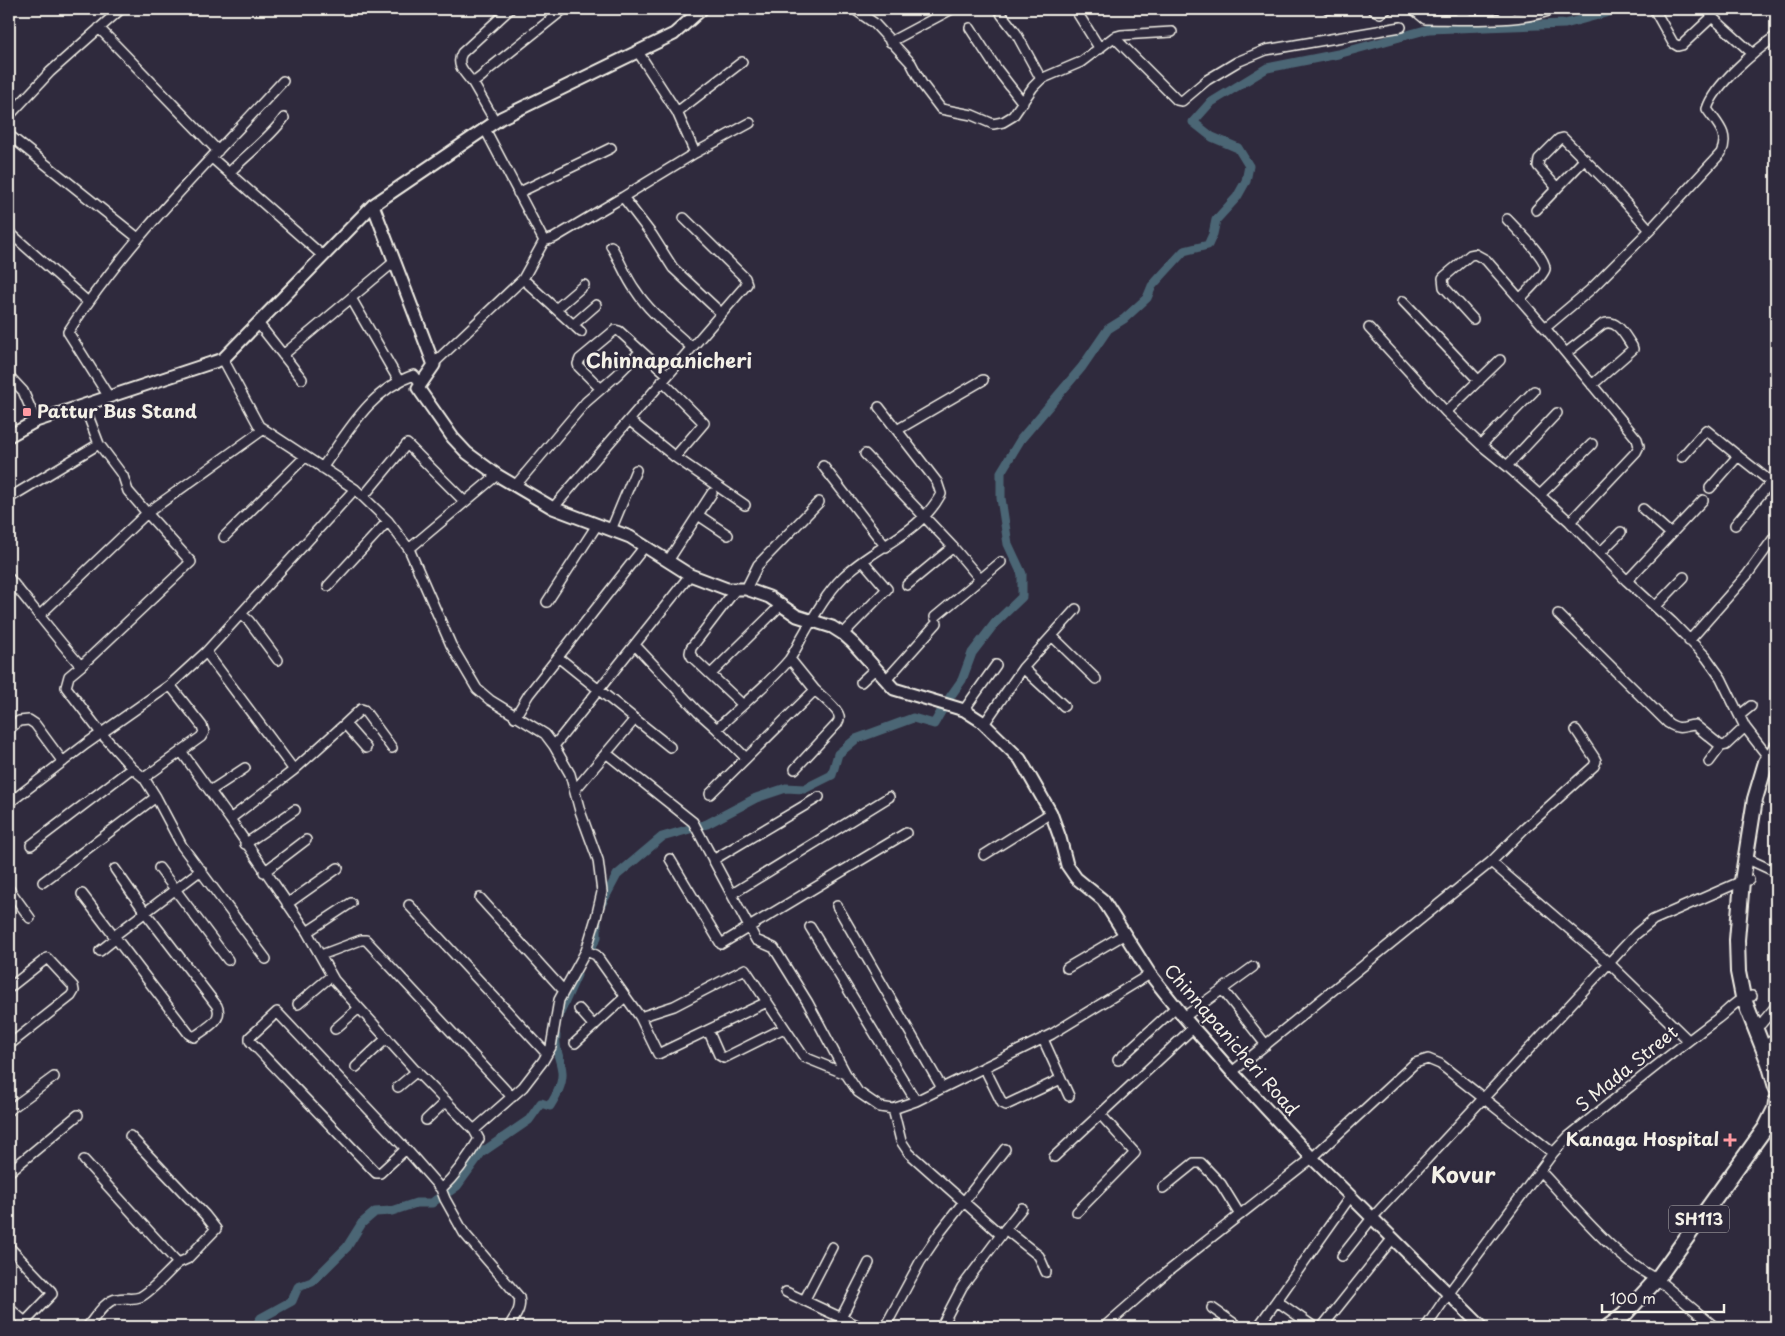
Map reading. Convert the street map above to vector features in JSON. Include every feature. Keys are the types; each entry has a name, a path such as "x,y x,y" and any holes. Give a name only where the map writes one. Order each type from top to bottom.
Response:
{"main road":[{"path":"1745,880 1752,861 1762,801 1774,756"},
{"path":"1774,756 1755,799 1737,940 1738,972 1776,1087"},
{"path":"1747,997 1761,1024 1773,1041 1776,1061"},
{"name":"SH113","path":"1608,1327 1624,1315 1659,1281 1766,1126 1776,1102"},
{"name":"SH113","path":"1620,1327 1630,1320 1776,1122"}],"street":[{"path":"9,116 50,72 121,9"},
{"path":"495,121 459,65 458,59 462,53 510,9"},
{"path":"472,83 564,9"},
{"path":"9,436 36,421 223,359 373,205 495,121 674,34 702,9"},
{"path":"854,9 874,23 910,63 922,84 941,109 972,115 993,124 1003,122 1013,116 1033,87 1041,79 1081,62 1114,37 1121,34 1172,32"},
{"path":"890,42 952,9"},
{"path":"1000,9 1002,15 1016,33 1041,79"},
{"path":"1075,9 1100,48"},
{"path":"1372,9 1380,13 1387,9"},
{"path":"1413,9 1424,19 1511,18 1548,10"},
{"path":"1457,9 1467,18"},
{"path":"1502,9 1511,18"},
{"path":"1654,9 1673,43 1676,45 1682,45 1712,17 1753,54"},
{"path":"1114,37 1173,97 1182,101 1186,100 1208,80 1237,62 1266,50 1400,27"},
{"path":"99,28 215,154 229,173 323,256"},
{"path":"970,28 996,68 1023,104"},
{"path":"1545,328 1590,290 1650,230 1721,153 1725,143 1724,134 1706,109 1709,100 1716,90 1753,54 1776,36"},
{"path":"638,52 677,112 695,153"},
{"path":"677,112 742,62"},
{"path":"109,397 68,332 88,302 138,238 283,81"},
{"path":"229,173 243,158 271,135 284,118"},
{"path":"322,468 369,404 382,392 398,380 414,375 421,384 433,364 523,278 544,241 554,238 695,153 750,123"},
{"path":"485,128 544,241"},
{"path":"9,135 138,238"},
{"path":"1557,188 1538,166 1538,159 1558,139 1563,138 1585,159 1650,230"},
{"path":"518,193 611,148"},
{"path":"1536,210 1585,159"},
{"path":"623,197 673,268 721,313"},
{"path":"373,205 433,364"},
{"path":"553,508 721,313 745,288 747,281 684,218"},
{"path":"1507,219 1540,256 1545,269 1520,299"},
{"path":"9,232 88,302"},
{"path":"611,246 622,263 635,290 645,303 691,348"},
{"path":"1473,319 1444,287 1443,283 1445,276 1470,255 1475,254 1486,260 1637,439 1639,446 1636,452 1570,522"},
{"path":"283,355 394,262"},
{"path":"523,278 581,332"},
{"path":"556,309 584,284"},
{"path":"351,298 398,380"},
{"path":"1402,301 1479,381"},
{"path":"573,324 596,305"},
{"path":"258,323 302,379"},
{"path":"1566,353 1603,324 1614,323 1619,328 1633,349 1592,385"},
{"path":"1369,328 1446,412 1570,522 1706,657 1721,678 1745,727 1774,756"},
{"path":"601,389 578,364 580,359 615,330 619,331 641,351 704,423 675,457"},
{"path":"515,486 586,402 641,351"},
{"path":"223,359 259,426 355,489 388,521 409,549 451,645 477,689 515,717 545,734 554,746 570,774 598,860 602,892 596,918 586,950 559,1000 551,1047 523,1088 474,1130"},
{"path":"1446,412 1500,360"},
{"path":"9,376 23,391 36,421"},
{"path":"897,430 983,380"},
{"name":"Chinnapanicheri Road","path":"421,384 418,388 453,438 467,452 515,486 553,508 630,537 690,575 727,589 741,589 769,597 797,616 832,627 843,634 894,689 964,710 984,724 1020,759 1051,813 1067,865 1076,878 1103,900 1150,974 1193,1028 1312,1158 1482,1327"},
{"path":"1481,445 1534,391"},
{"path":"84,405 99,444 122,476 128,491 191,562 69,676 66,687 101,733 132,768 144,778 182,846 266,959"},
{"path":"717,729 790,659 832,589 844,576 917,525 936,504 941,494 937,482 879,407"},
{"path":"1507,466 1557,413"},
{"path":"628,420 675,457 745,505"},
{"path":"40,615 147,513 264,429"},
{"path":"1682,457 1706,430 1774,484 1735,525"},
{"path":"9,498 99,444"},
{"path":"363,497 407,444 465,502"},
{"path":"1540,495 1592,444"},
{"path":"865,454 953,547 980,579"},
{"path":"1710,488 1738,456"},
{"path":"224,537 305,457"},
{"path":"823,466 886,547"},
{"path":"611,530 636,470"},
{"path":"409,549 497,475"},
{"path":"9,803 101,733 170,685 206,652 355,489"},
{"path":"668,561 712,493"},
{"path":"1628,581 1703,500"},
{"path":"742,704 692,657 690,653 691,648 741,589 758,565 819,502"},
{"path":"1643,509 1671,534"},
{"path":"698,514 728,535"},
{"path":"328,586 388,521"},
{"path":"547,602 597,525"},
{"path":"1600,553 1621,532"},
{"path":"1689,641 1747,575 1776,535"},
{"path":"515,717 529,694 645,546"},
{"path":"907,585 953,547"},
{"path":"843,634 887,589 863,561"},
{"path":"886,680 936,620 1001,562"},
{"path":"554,746 690,575"},
{"path":"1656,606 1684,577"},
{"path":"9,578 81,666"},
{"path":"712,674 781,605"},
{"path":"984,724 1023,668 1076,610"},
{"path":"241,614 249,621 278,660"},
{"path":"1558,614 1668,723 1676,728 1695,725 1721,746"},
{"path":"1052,636 1096,679"},
{"path":"635,644 698,712 746,758"},
{"path":"206,652 294,770"},
{"path":"558,657 670,747"},
{"path":"790,659 815,690 840,716 837,724 796,769"},
{"path":"964,710 996,665"},
{"path":"1023,668 1064,706"},
{"path":"861,682 875,669"},
{"path":"144,778 201,737 204,732 202,726 170,685"},
{"path":"710,794 815,690"},
{"path":"1740,715 1751,706"},
{"path":"230,820 294,770 361,709 364,710 392,748"},
{"path":"574,790 635,719"},
{"path":"9,729 19,722 29,720 35,724 62,762"},
{"path":"346,724 366,748"},
{"path":"1708,762 1721,746 1726,745 1745,727"},
{"path":"1232,1072 1492,862 1524,829 1594,766 1596,761 1594,756 1576,730"},
{"path":"181,751 307,932 331,976 417,1071 474,1130 479,1139 452,1179 441,1189"},
{"path":"606,753 693,822 756,940 774,948 808,1003 846,1074 858,1092 880,1107 893,1109 916,1101 1043,1039 1150,974"},
{"path":"31,845 132,768"},
{"path":"210,791 245,768"},
{"path":"43,882 156,797"},
{"path":"713,860 819,797"},
{"path":"732,894 889,797"},
{"path":"245,844 295,810"},
{"path":"984,855 1051,813"},
{"path":"670,859 721,944 906,833"},
{"path":"264,872 306,840"},
{"path":"1752,861 1776,872"},
{"path":"1492,862 1608,963 1688,1040"},
{"path":"159,868 228,960"},
{"path":"286,904 338,868"},
{"path":"82,894 187,1032 194,1037 215,1022 219,1013 217,1006 145,912 115,869"},
{"path":"100,951 115,939 114,936 200,870"},
{"path":"1342,1256 1372,1218 1636,934 1653,920 1745,880"},
{"path":"9,889 30,918"},
{"path":"480,898 564,991"},
{"path":"307,932 350,903"},
{"path":"409,906 547,1054"},
{"path":"837,906 942,1088"},
{"path":"810,927 916,1101"},
{"path":"1066,968 1125,934"},
{"path":"321,955 361,940 366,940 512,1097"},
{"path":"586,950 596,955 640,1017 658,1054 767,1002"},
{"path":"9,988 47,958 73,986 74,991 71,996 9,1045"},
{"path":"1184,1017 1253,967"},
{"path":"640,1017 674,1006 745,969 804,1057 846,1074"},
{"path":"298,1004 331,976"},
{"path":"1222,990 1266,1045"},
{"path":"575,1043 625,997"},
{"name":"S Mada Street","path":"1426,1327 1540,1170 1568,1137 1688,1040 1747,997"},
{"path":"1761,1024 1776,1006"},
{"path":"1118,1060 1176,1007"},
{"path":"335,1029 359,1008"},
{"path":"579,1009 594,1026"},
{"path":"406,1149 380,1173 376,1172 250,1041 250,1037 275,1013 278,1013 406,1149 441,1189 464,1233 519,1297 518,1313 509,1327"},
{"path":"708,1030 719,1055 724,1058 784,1028"},
{"path":"1054,1157 1193,1028"},
{"path":"356,1067 387,1038"},
{"path":"1043,1039 1068,1096"},
{"path":"1104,1327 1166,1272 1312,1158 1415,1063 1428,1060 1440,1064 1553,1153"},
{"path":"984,1067 1002,1103 1006,1105 1061,1079"},
{"path":"398,1088 417,1071"},
{"path":"9,1110 54,1077"},
{"path":"426,1120 446,1101"},
{"path":"893,1109 904,1147 964,1202 1003,1232 1039,1256 1046,1272"},
{"path":"1077,1212 1135,1153 1100,1114"},
{"path":"9,1172 78,1115"},
{"path":"87,1327 103,1307 112,1300 118,1298 132,1299 142,1296 178,1263 187,1259 216,1229 130,1136"},
{"path":"885,1327 920,1262 941,1231 1005,1149"},
{"path":"84,1160 178,1263"},
{"path":"1163,1188 1194,1164 1201,1163 1221,1184 1240,1215"},
{"path":"1540,1170 1606,1240 1646,1274 1659,1281 1715,1327"},
{"path":"1258,1327 1350,1197"},
{"path":"941,1327 962,1287 1022,1208"},
{"path":"1322,1327 1393,1238"},
{"path":"9,1247 51,1290 52,1294 23,1325 9,1309"},
{"path":"804,1301 832,1247"},
{"path":"841,1318 869,1263"},
{"path":"786,1292 861,1327"},
{"path":"1277,1301 1314,1327"},
{"path":"1212,1308 1239,1327"}],"waterway":[{"path":"950,697 962,680 972,653 995,623 1022,597 1022,574 1008,544 1001,498 1001,472 1021,439 1082,367 1108,329 1124,319 1147,298 1152,286 1184,251 1208,245 1216,220 1237,197 1246,181 1249,166 1238,148 1212,137 1193,122 1210,103 1267,68 1338,54 1429,29 1565,24 1620,9"},
{"path":"601,905 617,875 662,837 707,824 756,798 786,788 804,789 832,775 838,754 856,739 913,718 934,724 942,710"},
{"path":"592,946 597,937 597,919"},
{"path":"559,1015 577,975"},
{"path":"450,1191 457,1186 481,1153 529,1120 541,1103 550,1106 559,1090 562,1076 556,1036"},
{"path":"255,1327 261,1318 292,1301 298,1287 312,1282 347,1247 362,1223 375,1212 392,1211 416,1203 432,1203 437,1199"}],"place":[{"name":"Pattur Bus Stand","path":"27,412"},
{"name":"Kanaga Hospital","path":"1730,1140"}],"district":[{"name":"Chinnapanicheri","path":"669,361"},
{"name":"Kovur","path":"1463,1175"}]}
